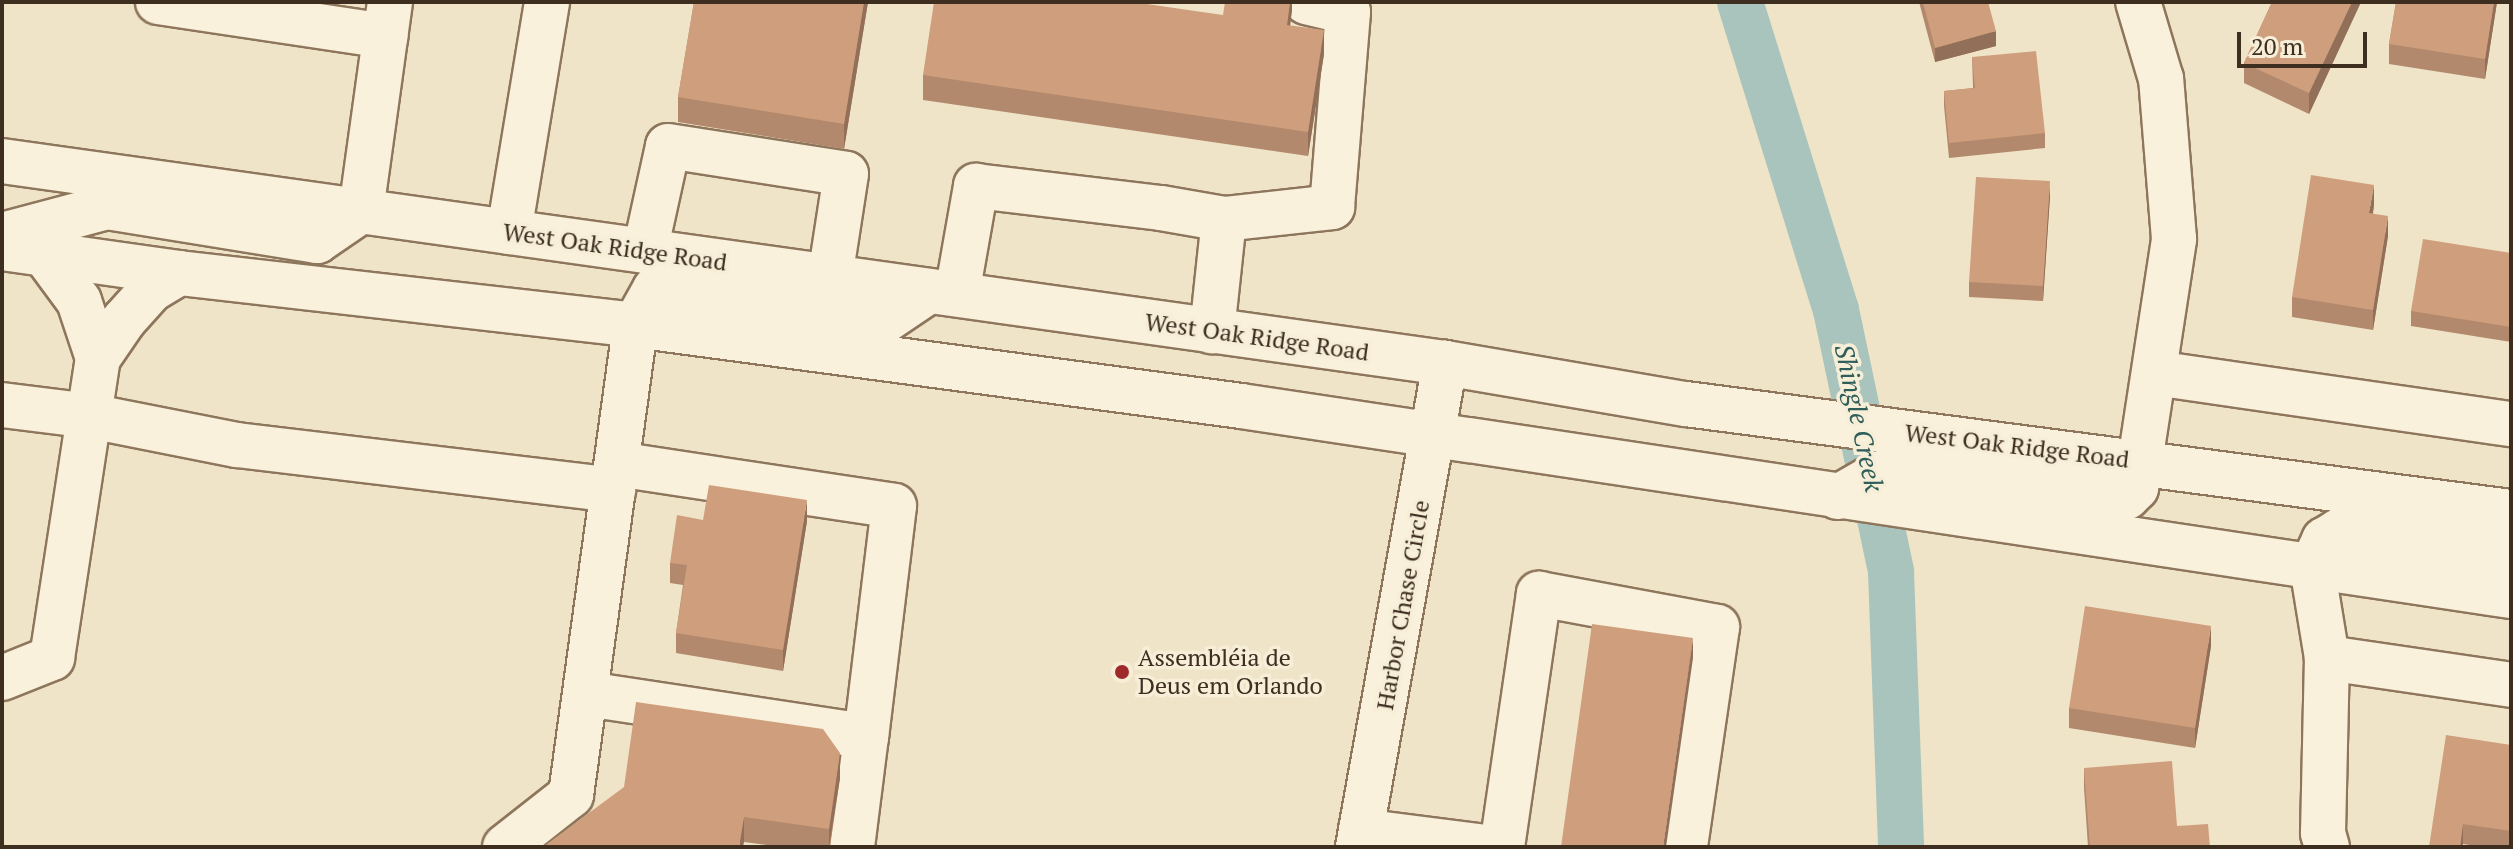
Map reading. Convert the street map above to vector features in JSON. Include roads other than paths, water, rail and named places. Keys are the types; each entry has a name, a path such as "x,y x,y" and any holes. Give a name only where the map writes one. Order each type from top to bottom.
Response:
{"street":[{"path":"2,235 107,207 317,241 361,211 388,19 158,2"},
{"path":"509,232 547,2"},
{"path":"505,847 571,795 635,325 655,289 880,324 943,293 976,186 1161,208 1224,219 1332,207 1348,12 1306,2"},
{"path":"1838,497 1880,473 1898,470 1949,473 2111,498 2127,497 2136,488 2174,239 2161,79 2138,2"},
{"path":"645,251 668,146 846,174 830,277"},
{"name":"West Oak Ridge Road","path":"2,161 1445,363 1740,411 2024,449 2141,461 2511,512"},
{"path":"1212,331 1224,219"},
{"path":"2,248 179,273 635,325 1434,435 2511,596"},
{"path":"2,678 52,658 98,358 79,301 45,255"},
{"path":"98,358 124,320 151,290 179,273"},
{"name":"Harbor Chase Circle","path":"1360,839 1445,363"},
{"path":"2155,373 2511,424"},
{"path":"2,405 90,416 237,445 615,477 894,506 852,847"},
{"path":"2327,847 2323,833 2327,658 2312,566 2324,540 2339,531 2511,556"},
{"path":"1502,847 1539,594 1717,627 1685,847"},
{"path":"2327,658 2511,685"},
{"path":"587,694 866,736"},
{"path":"1360,839 1486,847"}],"waterway":[{"name":"Shingle Creek","path":"1740,2 1836,310 1891,572 1901,847"}],"place":[{"name":"Assembléia de Deus em Orlando","path":"1122,672"}]}
